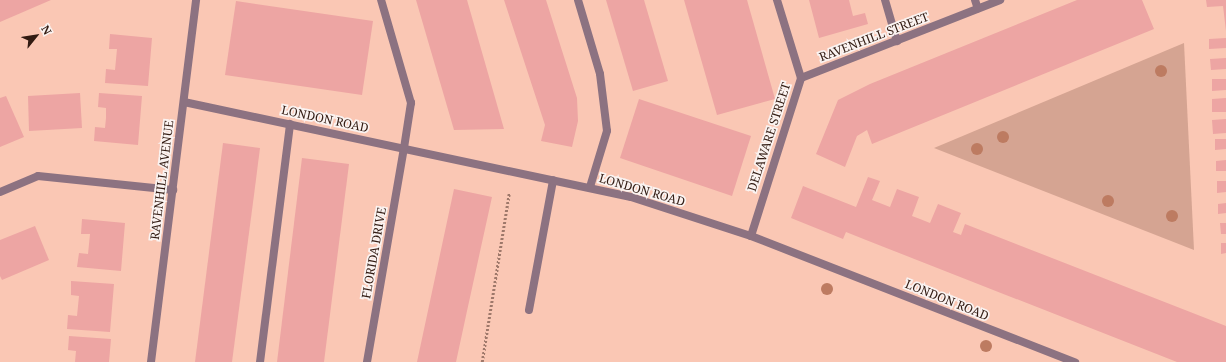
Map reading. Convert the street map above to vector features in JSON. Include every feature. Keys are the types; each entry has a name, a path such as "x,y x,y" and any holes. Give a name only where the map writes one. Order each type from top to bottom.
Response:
{"street":[{"name":"RAVENHILL AVENUE","path":"151,362 196,0"},
{"name":"FLORIDA DRIVE","path":"367,362 404,148 410,103 381,0"},
{"path":"578,0 600,74 607,131 590,187"},
{"name":"DELAWARE STREET","path":"751,236 801,78 777,0"},
{"path":"885,0 897,41"},
{"path":"975,0 978,9"},
{"name":"RAVENHILL STREET","path":"801,78 1000,0"},
{"name":"LONDON ROAD","path":"184,102 590,187 631,197 751,236 1075,362"},
{"path":"260,362 290,124"},
{"path":"0,192 38,176 173,190"},
{"path":"529,310 553,180"}],"path":[{"path":"482,362 514,171"}],"shaded area":[{"path":"1184,43 1194,250 934,148"}],"building":[{"path":"0,0 51,0 0,22"},
{"path":"416,0 467,0 504,129 454,130"},
{"path":"504,0 546,0 577,98 578,121 572,147 541,141 545,125"},
{"path":"606,0 644,0 668,81 633,91"},
{"path":"684,0 747,0 775,99 717,115"},
{"path":"809,0 849,0 853,16 865,13 868,24 819,38"},
{"path":"1077,0 1142,0 1154,29 872,144 867,130 857,136 845,167 816,154 838,100 870,84"},
{"path":"1206,0 1226,0 1226,31 1223,6 1207,7"},
{"path":"236,1 373,21 362,95 225,75"},
{"path":"110,34 152,38 148,86 105,83 106,69 115,70 117,49 109,49"},
{"path":"1226,38 1226,48 1209,49 1209,39"},
{"path":"1226,58 1226,69 1211,70 1210,59"},
{"path":"1212,79 1226,79 1226,90 1212,91"},
{"path":"80,93 82,128 29,131 28,96"},
{"path":"99,93 142,96 138,145 94,141 95,127 105,128 106,108 98,107"},
{"path":"6,96 24,137 0,147 0,98"},
{"path":"1226,98 1226,112 1212,112 1212,99"},
{"path":"639,99 751,136 732,196 620,158"},
{"path":"1226,119 1226,133 1213,134 1212,120"},
{"path":"1215,139 1226,139 1226,149 1215,150"},
{"path":"223,143 260,148 254,195 232,362 195,362"},
{"path":"302,158 349,164 324,362 277,362"},
{"path":"1226,160 1226,171 1216,171 1216,161"},
{"path":"868,177 880,181 872,200 890,207 897,189 919,197 912,216 930,223 938,204 961,213 953,232 961,235 965,224 1226,326 1226,362 1177,362 846,232 843,239 791,218 803,186 856,207"},
{"path":"1217,181 1226,181 1226,192 1217,193"},
{"path":"454,189 492,197 456,362 417,362"},
{"path":"1226,203 1226,213 1218,214 1218,204"},
{"path":"82,219 125,223 121,271 77,267 79,253 88,254 90,234 81,234"},
{"path":"1220,223 1226,223 1226,234 1221,234"},
{"path":"35,226 49,260 2,280 0,276 0,240"},
{"path":"1221,243 1226,243 1226,253 1221,254"},
{"path":"71,281 114,284 110,332 67,329 68,315 77,316 79,296 71,295"},
{"path":"69,336 111,339 109,362 75,362 76,351 68,350"}]}
